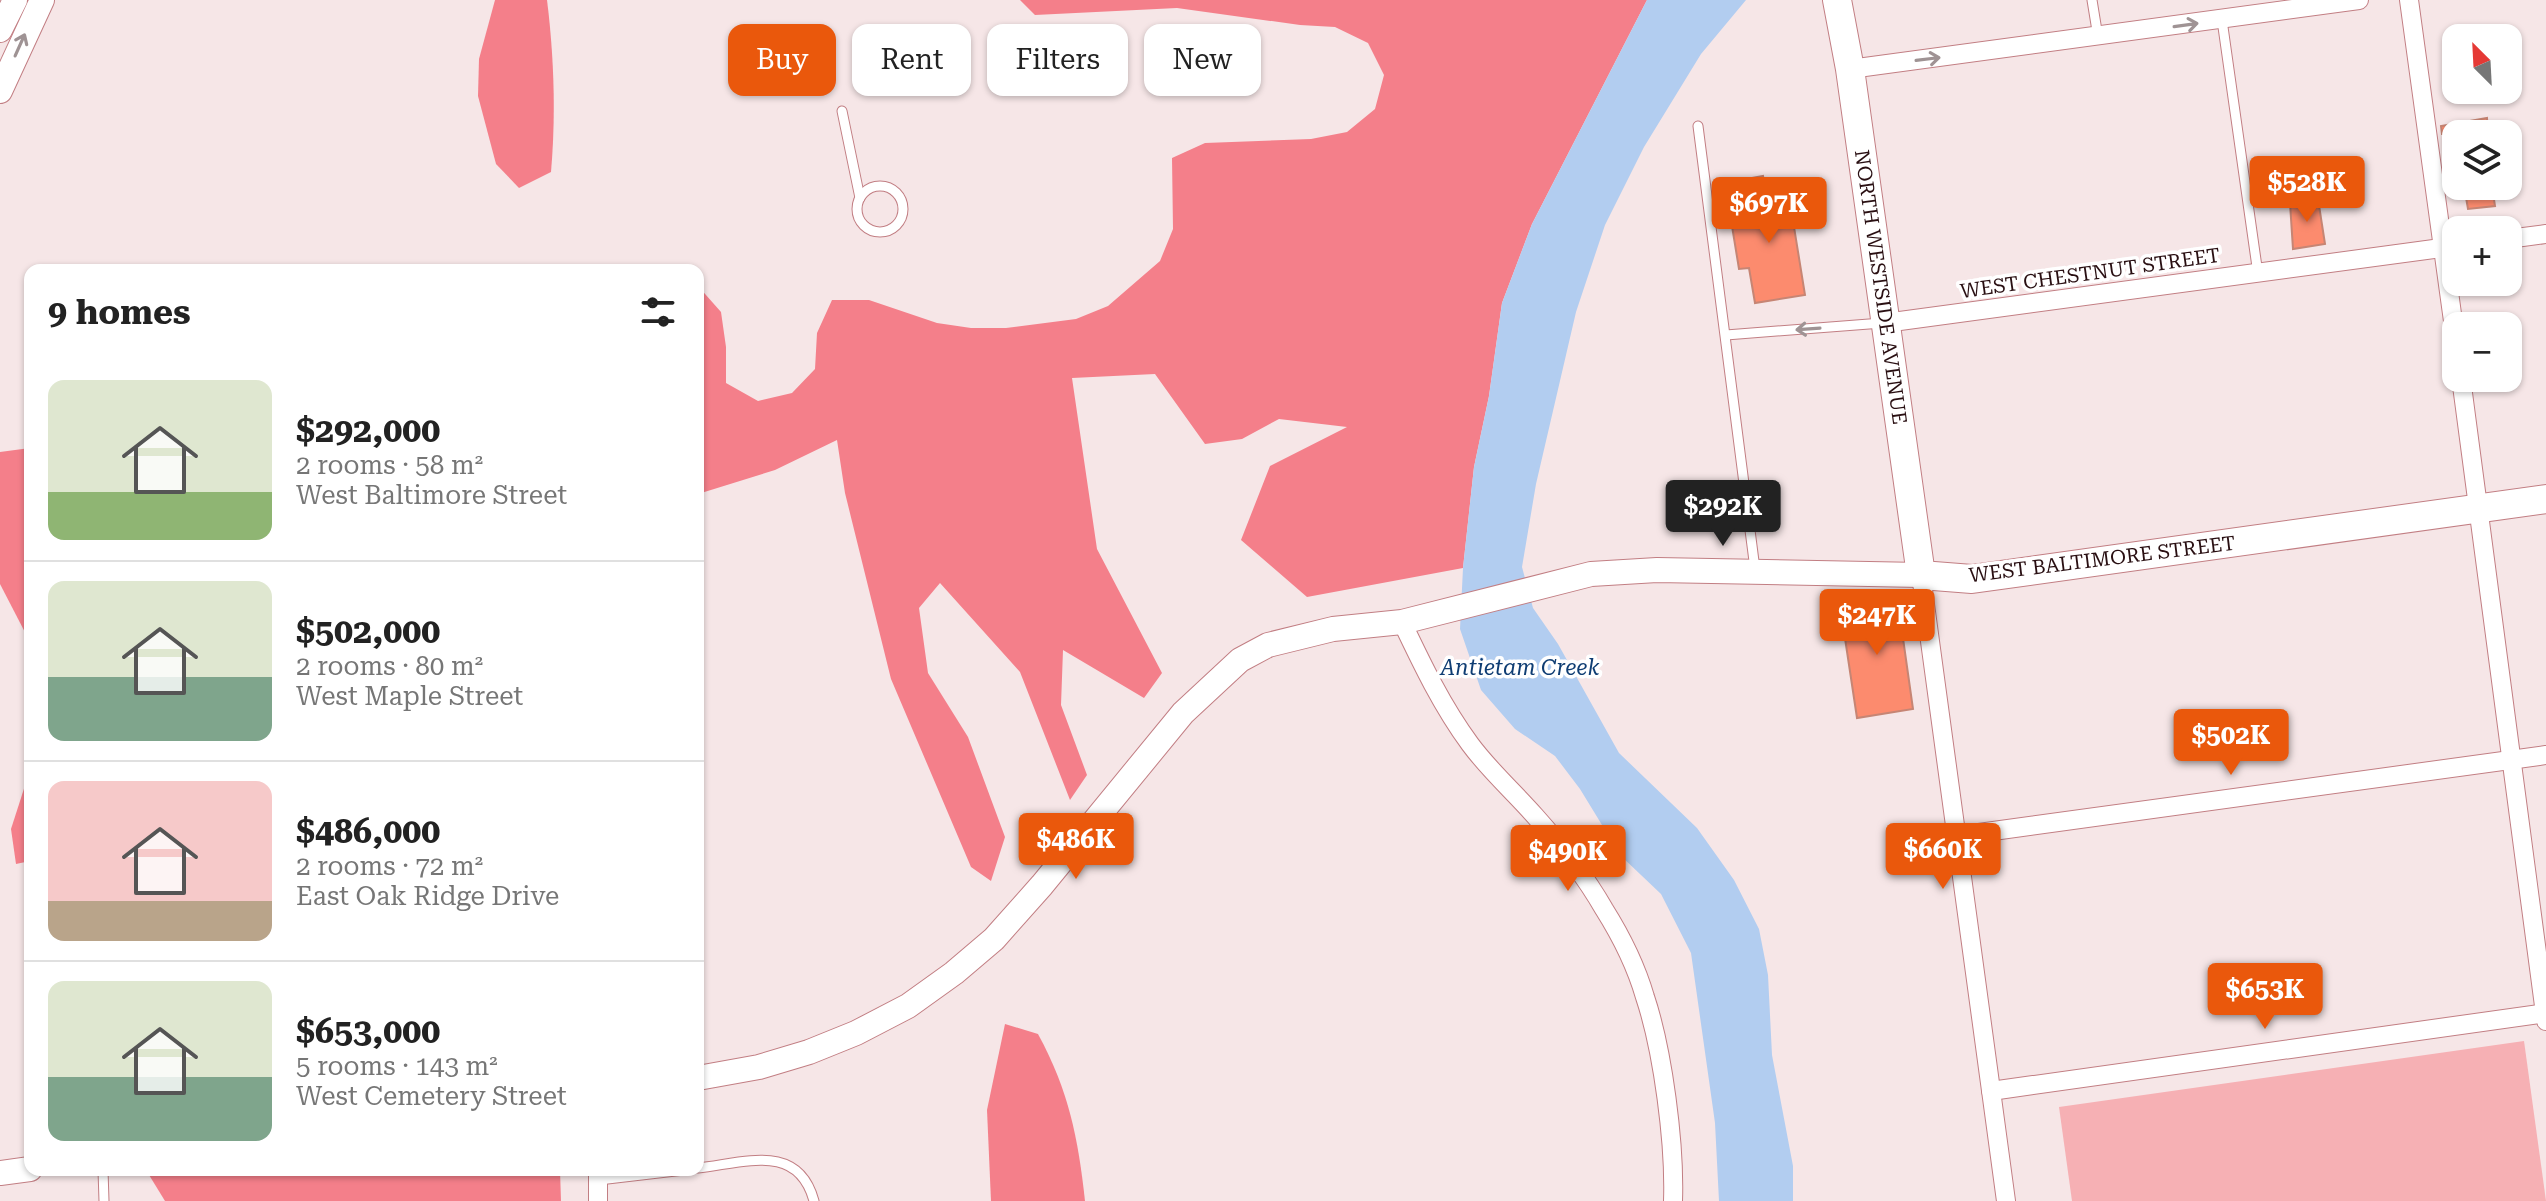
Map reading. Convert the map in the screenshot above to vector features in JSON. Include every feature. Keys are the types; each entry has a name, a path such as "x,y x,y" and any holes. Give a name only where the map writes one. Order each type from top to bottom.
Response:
{"main road":[{"name":"NORTH WESTSIDE AVENUE","path":"1837,0 1850,69 1921,575"},
{"name":"WEST BALTIMORE STREET","path":"1921,575 1972,579 2546,499"}],"street":[{"path":"0,30 15,0"},
{"path":"0,91 42,0"},
{"path":"1850,69 2359,0"},
{"path":"2409,0 2445,216"},
{"path":"2522,237 2546,234"},
{"name":"WEST CHESTNUT STREET","path":"1885,323 2442,248"},
{"path":"2463,392 2546,1021"},
{"name":"WEST BALTIMORE STREET","path":"704,1077 759,1067 856,1033 908,1006 954,973 994,939 1042,885 1183,713 1240,660 1268,645 1304,634 1412,619 1591,574 1621,571 1921,575"},
{"path":"1921,575 2006,1201"},
{"path":"1412,619 1447,711 1471,746 1537,818 1575,866 1604,908 1627,951 1646,997 1658,1056 1674,1176 1673,1201"},
{"path":"1957,836 2546,755"},
{"path":"1991,1091 2546,1013"},
{"path":"0,1173 24,1170"},
{"path":"598,1201 599,1176"}],"lane":[{"path":"2092,0 2098,37"},
{"path":"2222,20 2258,274"},
{"path":"842,111 860,198 858,215 868,230 886,231 900,220 902,203 891,189 873,187 860,198"},
{"path":"1698,126 1755,572"},
{"path":"1726,335 1885,323"},
{"path":"704,1167 763,1160 784,1162 799,1171 814,1201"},
{"path":"103,1176 104,1201"}],"shaded area":[{"path":"495,0 547,0 554,86 551,172 519,188 496,164 478,96 479,59"},
{"path":"1020,0 1647,0 1532,224 1502,303 1489,396 1474,467 1463,568 1307,597 1241,540 1270,466 1347,427 1279,419 1242,439 1205,444 1155,374 1072,378 1097,549 1162,673 1144,698 1063,650 1061,705 1087,775 1070,800 1020,672 940,583 919,608 928,673 968,737 1005,837 991,881 971,867 891,679 845,493 837,440 775,470 704,492 704,293 721,312 726,347 726,383 758,401 792,393 815,369 817,333 832,300 869,300 937,323 971,328 1006,328 1076,319 1108,306 1160,261 1173,229 1172,158 1205,143 1311,139 1347,132 1375,109 1384,75 1368,43 1335,27 1177,8 1035,15"},
{"path":"24,449 24,630 0,584 0,452"},
{"path":"24,789 24,862 16,864 11,829"},
{"path":"1005,1024 1038,1034 1049,1055 1070,1115 1085,1201 991,1201 987,1110"},
{"path":"2524,1041 2546,1201 2072,1201 2059,1107"},
{"path":"150,1176 560,1176 561,1201 165,1201"}],"water":[{"name":"Antietam Creek","path":"1647,0 1746,0 1701,54 1644,147 1605,225 1576,312 1536,484 1522,567 1533,608 1558,644 1619,753 1697,828 1734,880 1759,929 1768,975 1772,1055 1793,1166 1793,1201 1719,1201 1715,1123 1691,953 1661,894 1621,856 1580,789 1555,756 1515,729 1481,690 1460,629 1474,467 1489,396 1502,303 1532,224"}],"building":[{"path":"1763,176 1767,199 1789,196 1805,295 1755,303 1749,268 1739,269 1732,226 1748,223 1741,180"},
{"path":"2318,199 2325,244 2293,249 2290,203"},
{"path":"2466,200 2494,200 2495,206 2468,209"},
{"path":"1897,596 1913,709 1857,718 1840,605"}]}
